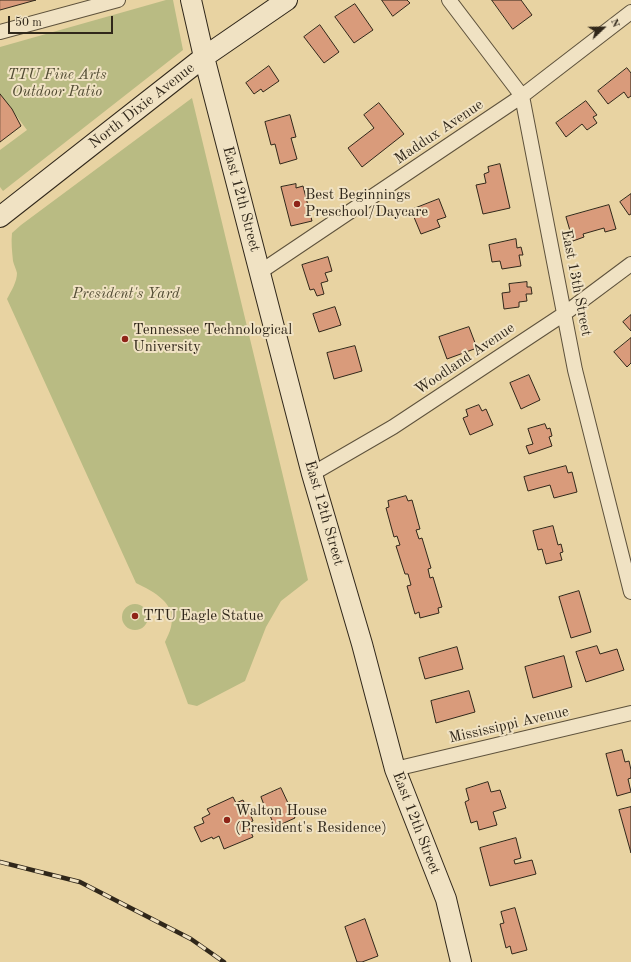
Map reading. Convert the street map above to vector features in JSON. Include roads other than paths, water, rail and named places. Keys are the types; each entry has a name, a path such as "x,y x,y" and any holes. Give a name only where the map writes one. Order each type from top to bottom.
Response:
{"street":[{"path":"0,32 118,0"},
{"name":"East 12th Street","path":"191,0 204,57 312,474 362,644 395,769 446,899 461,962"},
{"name":"North Dixie Avenue","path":"0,217 204,57 287,0"},
{"name":"East 13th Street","path":"449,0 522,96 575,370 631,592"},
{"name":"Maddux Avenue","path":"260,272 522,96 631,12"},
{"name":"Woodland Avenue","path":"312,474 393,427 564,314 631,264"},
{"name":"Mississippi Avenue","path":"395,769 631,713"}],"railway":[{"path":"0,862 80,882 191,939 224,962"}],"place":[{"name":"Best Beginnings Preschool/Daycare","path":"297,204"},
{"name":"Tennessee Technological University","path":"125,339"},
{"name":"TTU Eagle Statue","path":"135,616"},
{"name":"Walton House (President's Residence)","path":"227,820"}],"park label":[{"name":"TTU Fine Arts Outdoor Patio","path":"57,84"},
{"name":"President's Yard","path":"126,294"}]}
